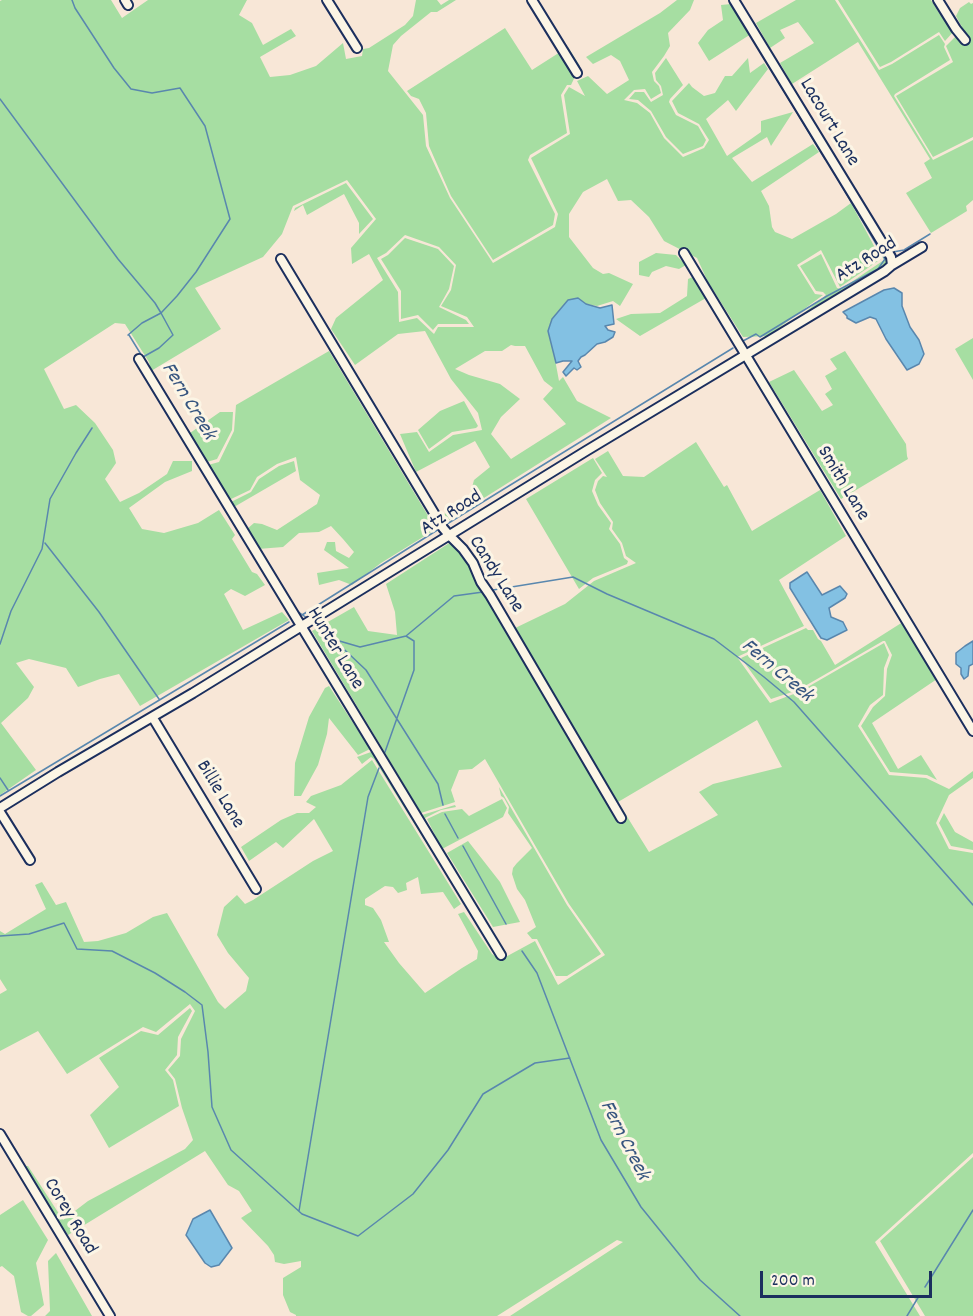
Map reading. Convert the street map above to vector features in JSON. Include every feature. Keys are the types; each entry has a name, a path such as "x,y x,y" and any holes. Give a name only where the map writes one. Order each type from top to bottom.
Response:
{"street":[{"path":"327,0 357,48"},
{"path":"532,0 577,74"},
{"name":"Lacourt Lane","path":"734,0 891,257 892,265"},
{"path":"938,0 965,40"},
{"name":"Atz Road","path":"0,810 58,772 153,718 921,247"},
{"name":"Smith Lane","path":"684,253 973,731"},
{"name":"Candy Lane","path":"281,260 449,535 473,563 481,582 621,818"},
{"name":"Hunter Lane","path":"139,359 501,955"},
{"name":"Billie Lane","path":"153,718 256,889"},
{"path":"0,810 30,860"},
{"name":"Corey Road","path":"0,1134 110,1316"}],"green space":[{"path":"111,0 122,18 148,0 247,0 239,15 252,23 263,45 291,29 296,36 260,57 270,77 290,75 316,66 343,43 346,59 362,56 363,49 369,48 405,25 413,16 416,0 437,0 441,5 449,0 456,0 437,12 431,12 401,36 393,45 388,71 423,115 426,146 450,198 493,263 555,227 558,214 531,158 570,134 564,95 569,87 585,96 577,81 588,76 607,94 629,80 620,61 611,55 593,64 586,57 660,13 677,0 694,0 690,10 668,33 670,46 652,72 661,93 651,99 645,89 634,90 624,100 637,103 650,113 664,138 683,157 704,148 709,140 699,124 678,113 672,101 689,83 704,96 715,93 725,76 732,76 748,58 750,73 764,63 768,69 736,111 728,100 706,119 727,156 761,132 761,121 793,112 771,146 767,137 732,158 752,182 813,144 819,152 761,191 769,206 772,227 775,232 792,239 851,203 881,259 840,287 821,250 797,265 815,294 823,295 768,336 743,337 708,282 697,258 664,241 649,217 631,200 618,201 607,179 583,192 569,214 569,237 593,268 603,274 609,273 633,284 620,306 613,301 597,306 586,304 578,298 554,354 559,381 563,377 577,401 611,418 449,520 444,514 462,506 470,495 474,480 490,467 475,441 416,472 400,434 417,432 429,452 453,435 482,430 478,413 451,379 425,331 398,334 355,365 331,329 336,318 383,280 369,254 352,264 351,248 376,219 347,180 293,206 282,234 263,257 195,288 221,329 151,371 149,362 125,324 115,323 44,369 64,409 76,405 95,423 113,450 116,463 105,479 120,502 139,493 167,474 173,461 192,461 192,471 165,482 129,508 142,529 164,533 198,523 219,510 235,535 232,539 252,572 257,574 265,585 245,596 231,589 224,594 243,630 282,612 289,620 140,706 119,674 78,687 66,668 29,659 16,663 34,687 28,698 1,723 36,770 0,795 0,1","holes":["405,235 439,247 456,265 451,290 441,306 467,317 474,327 438,327 434,334 417,318 399,322 398,292 377,258 386,253","511,345 525,346 544,381 553,388 543,399 566,424 511,459 491,434 501,417 520,399 500,384 455,369 485,351 502,351"]},
{"path":"796,0 835,0 879,70 939,35 945,44 944,47 950,60 894,96 933,160 973,140 973,200 966,206 967,211 931,233 906,193 932,178 924,163 930,159 858,42 792,84 780,63 814,43 798,22 780,30 785,38 770,48 756,23"},
{"path":"838,0 931,0 954,31 945,41 939,32 880,67"},
{"path":"934,0 942,0 962,32 964,31 956,16 960,8 969,2 973,3 973,137 933,157 896,96 953,62 946,46 958,34"},
{"path":"731,4 751,34 709,61 698,43 708,30 723,20 721,5"},
{"path":"505,28 532,70 568,47 580,66 571,85 567,85 561,95 567,133 530,155 528,160 555,214 553,225 493,260 451,196 429,146 426,113 419,99 411,96 407,91"},
{"path":"666,58 683,85 669,102 676,115 698,126 706,140 703,146 683,154 666,137 651,111 638,100 629,99 635,92 644,92 651,102 663,95 655,73"},
{"path":"346,183 373,219 359,234 359,223 344,194 307,215 303,205 294,211 295,208"},
{"path":"870,232 888,262 803,314 826,295 816,291 800,266 821,254 837,288 841,289 884,260"},
{"path":"405,238 438,249 454,266 449,289 439,307 466,320 469,324 438,324 433,330 418,315 401,319 401,291 381,259"},
{"path":"656,253 676,255 686,265 679,269 666,266 652,272 649,277 639,275 639,262"},
{"path":"695,276 706,298 640,336 616,319 631,314 660,313 687,296 688,279"},
{"path":"973,338 973,380 955,349"},
{"path":"329,351 436,529 381,563 352,585 339,580 319,585 317,573 349,568 324,550 327,542 335,542 336,551 349,558 354,552 331,526 319,532 299,533 283,547 258,549 247,529 254,523 277,530 317,504 320,495 300,480 296,457 277,464 257,477 250,490 229,500 208,465 219,462 234,431 236,405"},
{"path":"845,351 906,444 908,459 841,499 769,382 794,370 822,411 833,405 825,394 832,389 825,376 837,369 830,359"},
{"path":"464,401 478,426 452,432 429,449 418,430 440,411"},
{"path":"220,412 233,412 232,430 217,459 207,462 190,433"},
{"path":"696,442 724,487 727,485 752,531 820,490 846,536 779,580 804,626 737,657 770,703 799,692 884,643 889,655 884,668 883,695 870,705 858,726 889,775 926,778 949,789 973,771 973,778 949,795 936,823 949,849 973,853 973,1153 875,1242 920,1316 510,1316 623,1242 617,1240 497,1316 296,1316 290,1312 283,1295 283,1278 301,1267 301,1261 284,1264 275,1262 274,1255 268,1246 241,1218 252,1211 239,1191 228,1185 205,1151 68,1235 22,1166 28,1166 63,1220 88,1201 185,1149 193,1140 175,1079 168,1070 180,1056 181,1039 195,1011 190,1004 156,1032 143,1027 67,1074 38,1031 0,1051 0,994 7,990 0,979 0,931 5,934 46,909 35,885 42,882 56,905 66,902 84,942 98,941 126,933 153,917 167,913 218,1002 225,1009 246,991 249,978 228,953 217,935 224,907 237,895 245,904 253,900 313,861 333,851 314,819 283,848 276,842 249,861 241,847 281,820 297,813 309,813 316,807 306,802 311,796 341,785 372,760 461,904 454,909 443,892 421,894 418,877 406,883 407,890 398,893 393,887 385,886 365,899 365,905 373,908 381,920 389,942 384,942 425,993 477,959 478,951 458,914 464,912 492,954 500,960 535,941 558,985 605,955 569,904 485,759 472,769 459,770 451,790 455,802 421,813 312,631 354,607 368,631 397,635 395,612 386,584 454,540 463,549 511,630 565,604 594,581 636,563 626,556 622,543 612,529 613,522 600,503 595,490 598,481 603,476 607,477 595,459 608,451 623,476 644,477","holes":["757,720 782,767 713,784 699,792 718,815 649,852 618,802"]},
{"path":"593,458 602,473 595,480 592,491 598,505 611,523 609,529 620,544 624,558 628,561 627,564 593,578 579,589 526,499"},
{"path":"294,461 296,471 234,507 231,502 251,492 259,479 279,466"},
{"path":"906,620 940,677 872,723 898,769 921,755 937,780 927,775 890,772 861,726 873,707 885,696 887,669 892,655 885,641 798,690 771,699 741,658 806,628 813,630 835,665"},
{"path":"334,672 420,815 455,805 456,807 441,810 425,818 438,847 431,851 374,759 371,757 362,764 357,757 371,752 372,749 329,683"},
{"path":"329,686 370,749 358,755 329,718 318,765 301,796 294,796 295,763 309,717 325,688"},
{"path":"499,787 567,905 601,954 567,976 556,976 537,939 532,939 527,933 536,927 512,874 513,868 532,848 508,813 509,807 501,796"},
{"path":"502,799 507,808 503,817 442,849 427,819 442,812 462,809 469,816"},
{"path":"944,813 955,832 973,842 973,850 951,846 939,823"},
{"path":"468,841 500,882 520,922 493,927 447,853"},
{"path":"190,1008 192,1011 178,1037 177,1055 165,1070 173,1080 179,1106 109,1148 90,1115 119,1087 99,1058 141,1031 158,1035"},
{"path":"973,1157 973,1316 925,1316 880,1241"},
{"path":"23,1200 48,1240 36,1263 44,1305 31,1316 21,1312 14,1276 2,1266 0,1267 0,1215"},
{"path":"56,1253 92,1316 45,1316 50,1311 48,1261"}],"water":[{"path":"894,288 902,293 902,306 924,354 919,364 907,370 886,339 876,319 870,317 856,323 847,318 843,312 884,290"},
{"path":"578,298 586,304 600,308 612,305 614,324 605,326 608,330 615,332 613,337 597,344 581,357 578,361 581,367 577,370 574,368 566,376 563,372 572,361 556,363 548,331 552,319 568,300"},
{"path":"807,572 822,595 840,586 847,594 845,598 829,608 831,617 843,622 847,630 827,640 821,638 790,588 790,583"},
{"path":"973,641 973,664 969,666 968,676 964,679 961,668 956,664 956,653"},
{"path":"210,1210 232,1248 219,1265 211,1267 205,1263 186,1235 193,1219"}],"waterway":[{"path":"72,0 114,68 131,89 152,93 180,88 205,126 230,219 196,272 177,296 161,313 142,323 128,335"},
{"path":"729,0 825,159"},
{"path":"739,0 769,51"},
{"name":"Fern Creek","path":"0,99 118,259 161,313 173,335 159,348 143,357"},
{"path":"800,101 806,111"},
{"path":"811,119 816,126"},
{"path":"821,134 864,205"},
{"path":"743,341 756,334 760,337 827,296 878,269 885,259 830,166"},
{"path":"875,224 893,252 904,250 930,234"},
{"name":"Fern Creek","path":"129,335 297,611 307,618"},
{"path":"447,524 733,348"},
{"path":"0,644 11,611 42,549 50,499 92,428"},
{"path":"302,615 439,529"},
{"path":"45,543 99,612 159,699"},
{"name":"Fern Creek","path":"493,590 573,577 607,594 714,639 794,702 973,905"},
{"name":"Fern Creek","path":"336,640 360,647 406,636 454,596 483,592"},
{"path":"0,796 289,622"},
{"name":"Fern Creek","path":"314,624 366,670 438,784 443,805"},
{"path":"385,752 414,670 414,641 406,636"},
{"path":"299,1211 368,797 379,768"},
{"path":"0,778 8,790"},
{"name":"Fern Creek","path":"445,814 458,838"},
{"name":"Fern Creek","path":"463,846 506,924"},
{"path":"0,936 29,934 64,923 77,949 112,951 155,973 202,1005 212,1107 231,1150 302,1214 358,1236 413,1194 448,1150 483,1094 535,1063 570,1058"},
{"name":"Fern Creek","path":"522,951 537,973 601,1140 641,1207 700,1280 740,1316"},
{"name":"Fern Creek","path":"925,1287 973,1210"},
{"name":"Fern Creek","path":"907,1316 919,1296"}]}
